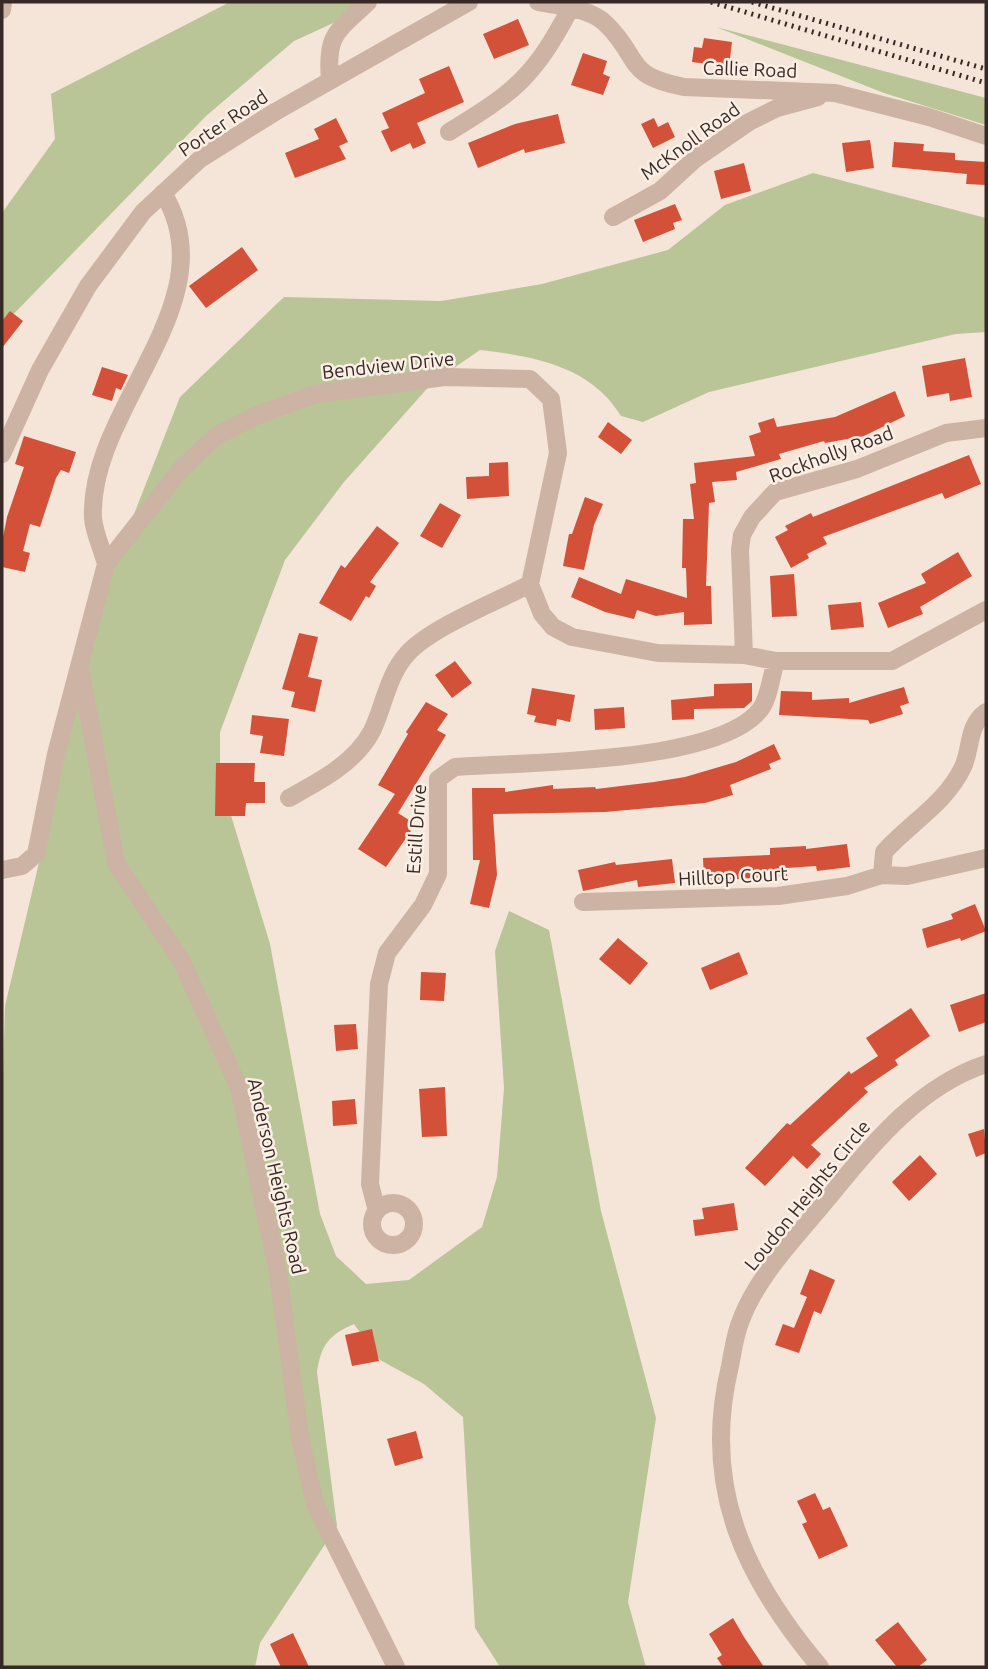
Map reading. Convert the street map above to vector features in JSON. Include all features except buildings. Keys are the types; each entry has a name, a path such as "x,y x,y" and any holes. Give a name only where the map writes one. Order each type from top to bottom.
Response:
{"street":[{"path":"2,10 4,2"},
{"path":"330,80 328,54 331,38 368,2"},
{"name":"Porter Road","path":"2,454 40,370 88,286 142,212 200,159 330,80 469,2"},
{"name":"Callie Road","path":"538,2 570,9 606,23 634,64 647,77 663,83 684,87 835,93 929,117 986,136"},
{"path":"449,132 520,85 538,65 570,9"},
{"name":"McKnoll Road","path":"612,217 660,191 695,159 749,122 777,108 835,93"},
{"path":"106,564 93,518 99,468 170,310 183,270 180,233 173,208 163,193"},
{"name":"Bendview Drive","path":"2,870 22,866 36,854 56,754 106,564 181,469 216,436 258,415 315,394 445,377 530,379 551,399 558,453 530,584"},
{"name":"Rockholly Road","path":"744,655 740,550 742,535 761,504 775,492 857,469 946,433 986,428"},
{"path":"289,798 321,780 353,757 371,732 394,676 408,653 435,634 530,584 542,614 553,627 572,637 658,653 744,655 776,661 892,661 986,610"},
{"name":"Estill Drive","path":"377,1211 370,1184 379,984 387,953 423,905 438,874 438,779 455,767 657,752 715,738 749,721 761,709 776,661"},
{"name":"Anderson Heights Road","path":"79,665 116,863 181,960 239,1088 278,1273 300,1437 315,1504 396,1667"},
{"path":"986,712 972,729 964,765 943,797 884,852 882,874 907,876 986,858"},
{"name":"Hilltop Court","path":"583,902 778,896 847,886 882,874"},
{"name":"Loudon Heights Circle","path":"820,1667 793,1635 760,1587 741,1546 723,1492 719,1434 726,1382 741,1320 766,1275 872,1143 933,1091 986,1064"}],"green space":[{"path":"230,2 379,2 294,41 206,116 2,326 2,213 55,139 51,94"},
{"path":"716,27 986,98 986,125 884,93"},
{"path":"813,173 986,218 986,332 956,334 709,392 643,422 621,416 609,399 594,385 559,366 540,360 480,350 432,383 344,482 285,560 220,732 220,779 270,944 320,1214 336,1256 366,1284 409,1280 482,1227 497,1177 504,1088 495,951 509,911 549,930 601,1211 656,1418 628,1602 646,1667 500,1667 475,1628 463,1417 424,1384 380,1360 354,1324 338,1332 328,1342 317,1372 337,1526 260,1643 255,1667 2,1667 2,1115 5,1006 103,593 180,397 284,297 441,301 542,284 668,250 725,205"}],"railway":[{"path":"711,2 986,83"},
{"path":"752,2 986,69"}]}
